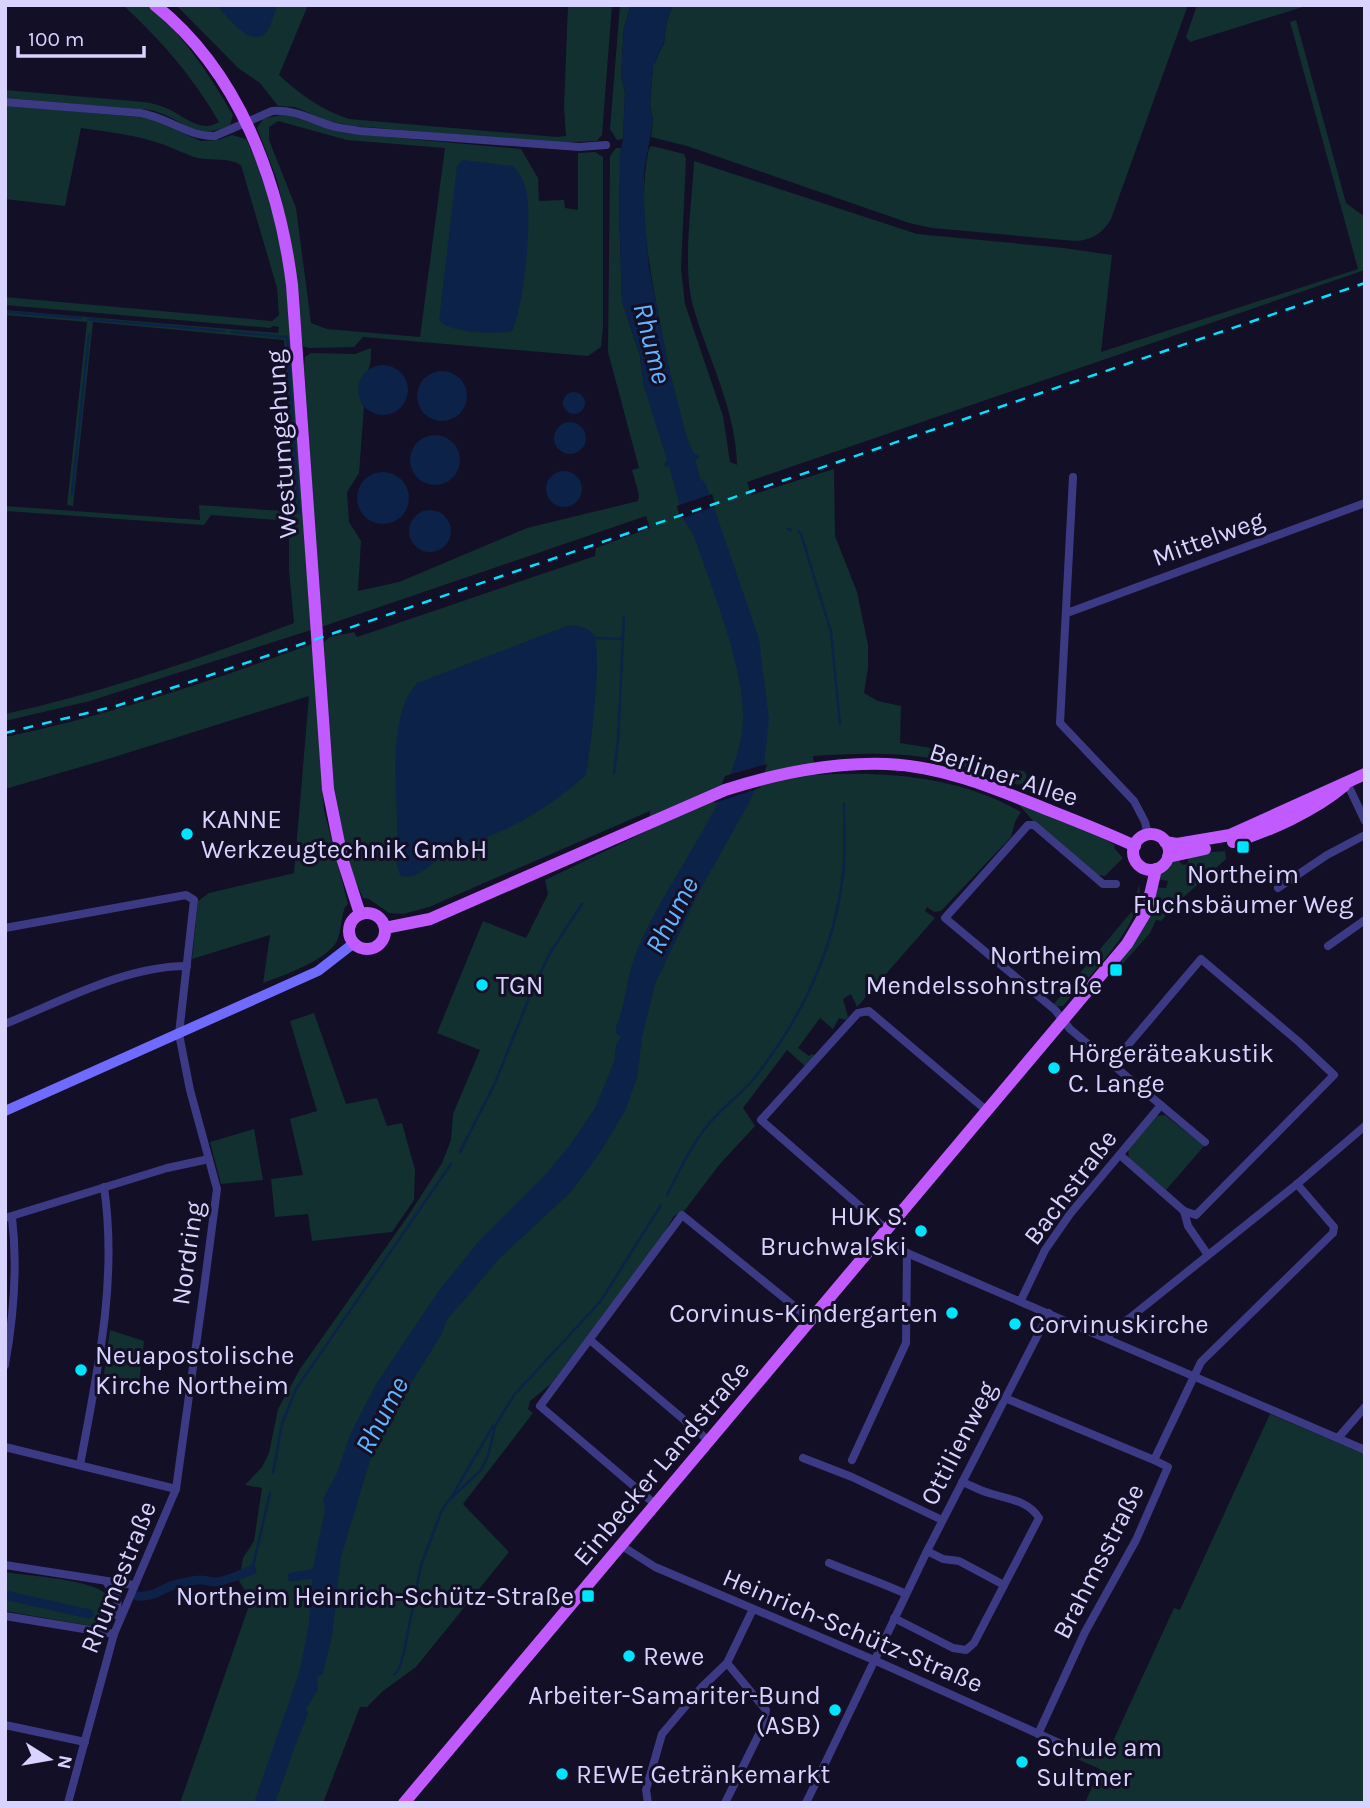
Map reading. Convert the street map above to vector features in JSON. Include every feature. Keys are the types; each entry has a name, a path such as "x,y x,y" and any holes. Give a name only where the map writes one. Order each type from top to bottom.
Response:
{"main road":[{"name":"Westumgehung","path":"155,5 183,32 207,62 246,123 269,178 279,211 289,260 328,789 342,858 360,914"},
{"name":"Berliner Allee","path":"385,928 416,923 441,915 735,786 814,767 887,764 927,769 996,789 1135,846"},
{"path":"1166,842 1168,858 1164,865 1156,869 1141,867 1134,857 1135,846 1142,837 1158,836 1166,842 1177,844 1230,835 1365,774"},
{"path":"1168,858 1250,837 1331,797 1347,783"},
{"name":"Einbecker Landstraße","path":"1113,958 1139,915 1144,881 1141,867"},
{"name":"Einbecker Landstraße","path":"404,1803 1061,1019 1127,944 1142,922 1156,869"},
{"path":"367,912 378,916 385,928 383,939 375,947 364,949 354,943 349,934 350,924 360,914 367,912"},
{"path":"5,1111 318,971 354,943"}],"street":[{"path":"5,102 140,113 159,117 186,131 207,136 215,136 272,111 282,110 335,127 360,131 579,147 606,145"},
{"path":"1073,477 1060,723 1134,801 1145,822 1147,835"},
{"name":"Mittelweg","path":"1067,613 1365,503"},
{"path":"1347,783 1365,821"},
{"path":"1116,884 1103,884 1034,825 1028,825 945,918 1055,1010 1070,1030 1205,1142"},
{"path":"1278,888 1326,855 1365,835"},
{"name":"Nordring","path":"5,928 186,895 194,900 179,1034 187,1080 217,1189 176,1489"},
{"path":"1328,946 1365,920"},
{"path":"1112,1064 1201,959 1334,1075 1196,1214 1184,1211 1120,1155"},
{"path":"5,1024 126,975 169,966 187,966"},
{"path":"986,1110 869,1011 859,1013 761,1120 883,1232 889,1243 1365,1450"},
{"name":"Bachstraße","path":"1021,1300 1045,1250 1070,1214 1161,1105"},
{"path":"1106,1337 1365,1126"},
{"path":"5,1365 15,1293 16,1252 8,1217 167,1168 209,1159"},
{"name":"Brahmsstraße","path":"1038,1734 1085,1632 1136,1540 1168,1467 1154,1460 1192,1377 1201,1362 1333,1233 1334,1227 1297,1184"},
{"path":"80,1465 103,1342 109,1282 108,1216 104,1187"},
{"path":"1184,1211 1188,1226 1208,1255"},
{"path":"656,1504 540,1406 682,1215 810,1320"},
{"path":"852,1461 906,1343 907,1252"},
{"name":"Ottilienweg","path":"806,1803 942,1520 1049,1313"},
{"path":"590,1340 709,1441"},
{"path":"1005,1398 1154,1460"},
{"path":"1338,1438 1365,1407"},
{"path":"5,1447 176,1489"},
{"path":"803,1458 852,1477 942,1520"},
{"path":"894,1618 953,1648 967,1650 974,1643 1039,1518 1034,1510 1008,1497 988,1493 962,1482"},
{"name":"Rhumestraße","path":"68,1803 114,1633 176,1489"},
{"name":"Heinrich-Schütz-Straße","path":"622,1546 649,1564 874,1660 1070,1748"},
{"path":"927,1551 943,1559 959,1561 1004,1585"},
{"path":"829,1563 855,1574 863,1574 906,1594"},
{"path":"5,1565 133,1585"},
{"path":"105,1582 113,1588 117,1597 118,1622"},
{"path":"648,1803 646,1790 662,1734 701,1688 727,1663 753,1609"},
{"path":"5,1616 114,1633"},
{"path":"725,1803 763,1726 766,1710 727,1663"},
{"path":"5,1725 85,1742"}],"green space":[{"path":"123,5 147,5 184,42 233,115 230,125 218,130 198,130 150,110 5,98 5,90 144,102 166,108 198,125 219,122 176,60"},
{"path":"176,5 308,5 279,75 311,101 349,119 557,137 566,136 564,107 568,5 612,5 602,135 597,141 557,143 355,126 327,121 295,107 278,106 260,83 238,68"},
{"path":"620,5 631,5 624,27 621,76 625,92 623,139 617,140 610,129"},
{"path":"673,5 1188,5 1111,219 1096,235 1075,241 932,228 909,223 687,146 651,137 653,66 664,43 667,20"},
{"path":"1197,5 1309,5 1190,42 1186,37"},
{"path":"1296,20 1346,203 1365,217 1365,270 747,482 751,495 834,469 835,536 857,592 868,645 864,693 878,701 901,706 900,743 944,750 1002,769 1024,771 1027,776 1024,783 1018,785 935,759 868,754 813,756 815,775 894,775 947,783 972,790 1021,812 1011,837 941,911 934,912 927,907 925,911 935,918 857,1007 851,994 843,999 848,1017 846,1020 839,1018 833,1029 820,1018 798,1048 809,1056 815,1056 806,1067 787,1050 743,1108 755,1126 719,1165 685,1210 674,1216 661,1238 551,1384 530,1401 528,1409 533,1413 463,1504 509,1552 416,1667 383,1691 367,1707 360,1707 323,1803 180,1803 251,1600 239,1581 243,1558 254,1541 262,1488 245,1485 262,1467 269,1453 278,1409 300,1369 442,1163 451,1140 453,1114 480,1050 437,1033 483,921 526,938 548,894 545,880 649,830 650,811 429,907 403,914 389,913 369,899 363,898 342,837 336,805 329,740 324,642 330,637 354,632 357,637 595,556 596,548 650,528 646,516 321,627 305,357 311,353 355,354 371,348 370,365 361,388 364,407 359,473 347,492 349,522 361,541 358,591 399,582 527,528 638,501 639,495 632,470 639,468 608,352 610,156 616,148 621,148 619,209 622,301 640,356 644,387 693,454 671,380 646,242 644,195 649,148 652,146 684,154 686,159 681,268 685,304 723,416 730,462 737,465 727,404 699,326 690,290 688,253 694,161 917,234 1112,255 1101,352 1358,269 1290,22"},
{"path":"5,105 148,118 201,141 218,140 232,135 246,139 270,202 285,268 311,630 90,701 5,721 5,714 79,696 151,674 294,623 289,570 289,521 211,515 204,525 5,511 5,506 200,520 199,505 296,512 284,340 93,322 73,506 67,505 87,322 5,315 5,310 278,333 279,327 5,305 5,297 272,321 279,315 277,288 241,165 225,160 198,158 142,138 81,128 65,206 5,199"},
{"path":"284,114 343,133 521,149 538,178 539,201 564,200 565,208 578,210 578,153 595,152 603,157 601,347 588,356 363,337 354,347 303,346 289,231 277,180 257,128 263,119","holes":["278,121 347,140 445,148 420,337 327,329 311,323 296,208 269,140 269,127"]},
{"path":"312,644 324,810 348,904 337,941 332,948 304,966 263,983 270,935 192,959 198,901 209,893 294,873 309,696 5,789 5,737 160,696"},
{"path":"1008,800 1093,833 1115,845 1114,848 1123,858 1105,876 1098,875 1034,822 1020,806"},
{"path":"1225,851 1226,859 1161,921 1156,920 1150,933 1118,969 1116,968 1127,950 1154,887 1166,888 1168,881 1156,879 1163,870 1180,856 1180,863 1184,865 1188,863 1188,854"},
{"path":"1139,885 1139,900 1133,916 1113,949 1063,1006 1053,1005 1133,910"},
{"path":"314,1013 346,1104 377,1098 387,1126 402,1123 415,1170 414,1200 392,1232 312,1241 308,1214 275,1217 271,1179 303,1175 290,1119 317,1111 290,1021"},
{"path":"1165,1115 1204,1146 1166,1190 1129,1158 1128,1149 1156,1116"},
{"path":"254,1129 263,1180 221,1184 210,1142"},
{"path":"110,1330 144,1341 139,1383 104,1374"},
{"path":"1270,1414 1359,1452 1363,1445 1365,1446 1365,1803 1085,1803 1100,1769 1068,1755 1081,1743 1102,1752 1109,1750 1174,1608 1180,1610"},
{"path":"5,1572 69,1581 102,1591 110,1602 111,1612 106,1625 97,1627 5,1611"}],"water":[{"path":"216,5 278,5 267,31 254,37 240,30"},
{"name":"Rhume","path":"631,5 673,5 667,20 664,42 653,66 650,104 653,121 644,172 649,267 669,368 687,438 694,454 698,455 699,459 695,459 700,478 706,484 759,639 769,720 764,765 750,801 699,892 655,984 642,1038 637,1078 625,1111 599,1154 571,1192 500,1258 446,1321 442,1334 392,1413 372,1454 341,1557 332,1636 323,1673 317,1678 318,1689 306,1709 308,1714 275,1803 254,1803 300,1670 309,1623 313,1568 325,1509 323,1499 337,1473 349,1437 376,1384 440,1289 479,1241 546,1174 595,1108 621,1037 616,1033 616,1027 635,956 647,928 715,809 739,749 743,720 742,699 733,652 694,536 683,518 669,466 666,468 664,465 667,460 644,387 640,356 622,301 619,209 625,92 621,76 624,27"},
{"path":"463,160 513,166 525,187 528,208 526,264 520,303 512,331 485,333 462,330 452,328 439,320 457,166"},
{"path":"383,365 401,372 408,390 401,408 383,415 365,408 358,390 365,372"},
{"path":"442,371 459,379 467,396 459,413 442,421 425,413 417,396 425,379"},
{"path":"570,392 578,392 585,399 585,407 578,414 570,414 563,407 563,399"},
{"path":"570,422 581,427 586,438 581,449 570,454 559,449 554,438 559,427"},
{"path":"435,435 452,443 460,460 452,477 435,485 418,477 410,460 418,443"},
{"path":"564,471 576,477 582,489 576,501 564,507 552,501 546,489 552,477"},
{"path":"383,472 393,474 401,480 407,488 407,508 401,516 393,522 383,524 373,522 365,516 359,508 357,498 359,488 365,480 373,474"},
{"path":"430,510 445,516 451,531 445,546 430,552 415,546 409,531 415,516"},
{"path":"570,625 590,631 596,646 595,704 586,775 558,798 525,819 442,856 420,873 401,876 396,859 397,732 401,714 417,683"}],"pier":[{"path":"712,494 716,506 680,519 677,506"},
{"path":"767,764 760,788 714,803 725,776"}],"waterway":[{"path":"5,312 81,318"},
{"path":"88,319 224,331"},
{"path":"232,332 287,337 299,513"},
{"path":"72,494 89,334"},
{"path":"798,531 831,632 840,724"},
{"path":"614,773 624,616"},
{"path":"592,638 623,639"},
{"path":"667,1195 701,1134 718,1113 749,1084 772,1054 814,981 839,901 844,856 844,804"},
{"path":"460,1152 495,1083 550,953 582,904"},
{"path":"273,1473 282,1424 296,1389 451,1164"},
{"path":"394,1675 399,1669 404,1652 421,1565 442,1510 481,1470 488,1456 495,1426 514,1395 600,1302 661,1205"},
{"path":"452,1496 493,1426"},
{"path":"252,1570 270,1493"},
{"path":"137,1596 155,1594 173,1585 195,1580 219,1582 252,1570"},
{"path":"292,1577 322,1572"},
{"path":"5,1595 89,1614"}],"railway":[{"path":"5,733 116,706 184,684 1365,283"}],"place":[{"name":"KANNE Werkzeugtechnik GmbH","path":"187,834"},
{"name":"Northeim Fuchsbäumer Weg","path":"1243,847"},
{"name":"Northeim Mendelssohnstraße","path":"1116,970"},
{"name":"TGN","path":"482,985"},
{"name":"Hörgeräteakustik C. Lange","path":"1054,1068"},
{"name":"HUK S. Bruchwalski","path":"921,1231"},
{"name":"Corvinus-Kindergarten","path":"952,1313"},
{"name":"Corvinuskirche","path":"1015,1324"},
{"name":"Neuapostolische Kirche Northeim","path":"81,1370"},
{"name":"Northeim Heinrich-Schütz-Straße","path":"588,1596"},
{"name":"Rewe","path":"629,1656"},
{"name":"Arbeiter-Samariter-Bund (ASB)","path":"835,1710"},
{"name":"Schule am Sultmer","path":"1022,1762"},
{"name":"REWE Getränkemarkt","path":"562,1774"}]}
